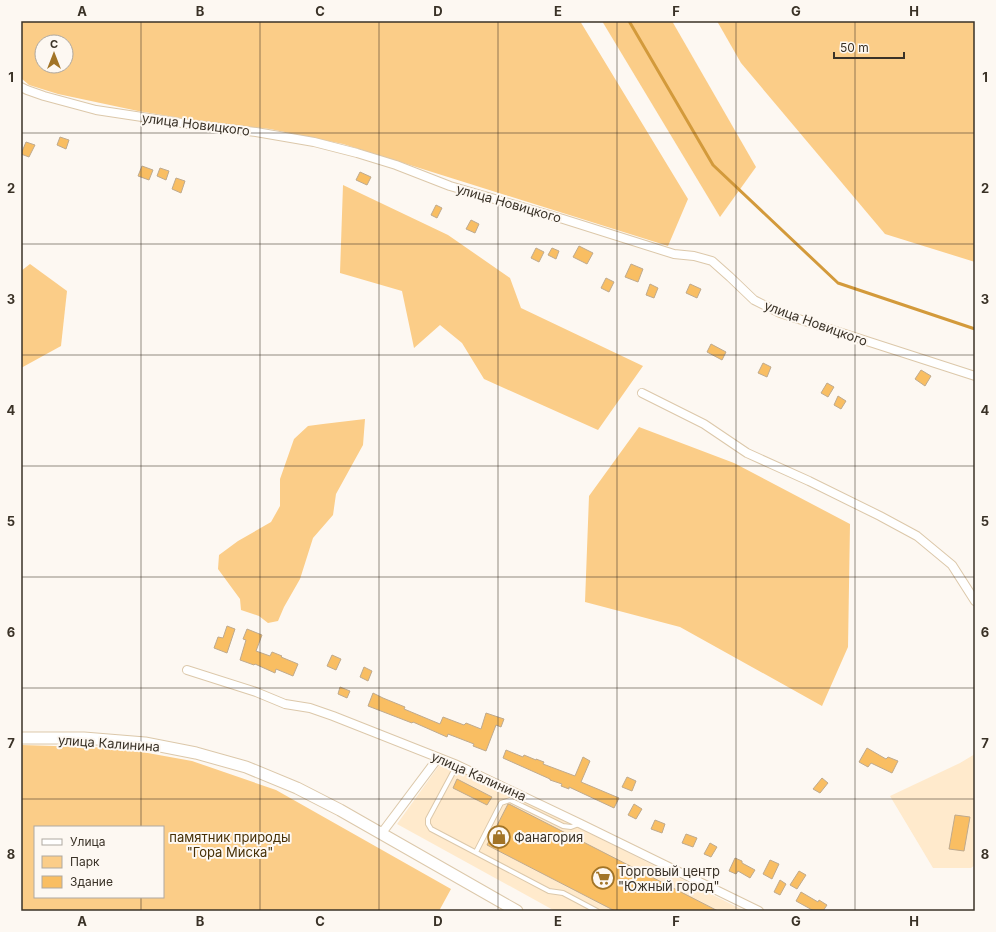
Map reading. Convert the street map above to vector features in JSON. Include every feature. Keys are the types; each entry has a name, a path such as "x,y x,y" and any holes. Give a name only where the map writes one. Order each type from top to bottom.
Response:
{"main road":[{"name":"улица Калинина","path":"21,738 84,738 145,743 196,753 246,767 297,788 340,810 503,907 517,911"}],"street":[{"name":"улица Новицкого","path":"21,87 44,96 96,110 195,125 263,133 314,142 357,153 396,165 450,186 563,219 674,254 694,256 712,262 754,300 780,313 975,376"},
{"path":"642,392 704,424 746,453 873,512 917,536 952,565 975,601"},
{"name":"улица Калинина","path":"187,670 256,692 285,704 310,708 325,713 457,765 759,911"},
{"path":"381,834 438,758"}],"lane":[{"path":"457,765 428,819 428,824 431,829 549,891 562,893 597,911"},
{"path":"476,852 501,803 510,800 563,826 571,827 581,824"}],"shaded area":[{"path":"975,754 975,865 971,868 933,868 890,796 960,763"},
{"path":"443,760 745,911 555,911 397,824"}],"green space":[{"path":"21,21 580,21 688,199 668,246 343,144 270,129 199,121 138,111 58,94 29,85 21,78"},
{"path":"602,21 672,21 756,167 720,217"},
{"path":"717,21 975,21 975,262 885,234 741,63"},
{"path":"343,185 448,235 510,278 521,308 643,366 598,430 484,379 462,343 440,325 414,348 402,291 340,273"},
{"path":"30,264 67,291 61,346 21,368 21,271"},
{"path":"365,419 363,445 336,494 333,515 313,538 300,579 278,621 268,623 259,616 241,610 240,599 218,569 219,555 238,541 271,522 280,506 280,479 294,439 308,426"},
{"path":"639,427 734,463 850,524 848,647 822,706 680,627 585,602 589,496"},
{"name":"памятник природы \"Гора Миска\"","path":"21,745 120,748 192,761 276,790 451,889 439,911 21,911"}],"building":[{"path":"60,137 69,140 66,149 57,145"},
{"path":"26,142 35,145 29,157 21,154"},
{"path":"142,166 153,170 149,180 138,176"},
{"path":"160,168 169,171 166,180 157,176"},
{"path":"360,172 371,177 367,185 356,180"},
{"path":"176,178 185,181 181,193 172,189"},
{"path":"436,205 442,208 437,218 431,215"},
{"path":"471,220 479,224 475,233 466,229"},
{"path":"579,246 593,253 587,264 573,257"},
{"path":"536,248 544,252 539,262 531,258"},
{"path":"552,248 559,251 556,259 548,255"},
{"path":"631,264 643,269 638,282 625,277"},
{"path":"606,278 614,282 609,292 601,288"},
{"path":"650,284 658,288 654,298 646,295"},
{"path":"690,284 701,289 697,298 686,293"},
{"path":"711,344 726,352 722,360 707,352"},
{"path":"763,363 771,367 767,377 758,373"},
{"path":"921,370 931,376 925,386 915,379"},
{"path":"827,383 834,387 828,397 821,393"},
{"path":"838,396 846,401 841,409 834,405"},
{"path":"227,626 235,629 227,653 214,648 218,637 223,638"},
{"path":"247,629 262,635 256,651 270,656 272,652 298,664 293,676 276,669 275,673 255,664 254,665 240,660 246,640 243,639"},
{"path":"332,655 341,659 336,670 327,666"},
{"path":"364,667 372,671 368,681 360,677"},
{"path":"340,687 350,691 347,698 338,694"},
{"path":"373,693 405,707 404,709 440,724 443,717 464,725 466,723 481,729 486,713 504,719 501,727 496,725 486,751 473,746 474,744 448,734 447,737 413,722 412,723 368,706"},
{"path":"867,748 886,759 888,757 898,761 892,773 871,763 868,767 859,762"},
{"path":"506,750 523,757 524,755 544,762 543,764 575,776 583,757 590,761 581,782 619,798 614,808 569,787 569,789 561,786 562,784 503,758"},
{"path":"627,777 636,781 632,791 622,787"},
{"path":"822,778 828,783 820,793 813,789"},
{"path":"457,779 492,797 487,805 453,788"},
{"name":"Торговый центр \"Южный город\"","path":"508,804 718,911 615,911 487,845"},
{"path":"634,804 642,809 636,819 628,815"},
{"path":"955,815 970,817 964,851 949,849"},
{"path":"655,820 665,824 662,833 651,829"},
{"path":"686,834 697,838 693,847 682,843"},
{"path":"710,843 717,847 711,857 704,854"},
{"path":"735,858 755,870 750,878 738,871 736,874 729,871"},
{"path":"770,860 779,864 772,879 763,874"},
{"path":"799,871 806,875 797,889 790,885"},
{"path":"780,880 786,884 780,895 774,892"},
{"path":"801,892 818,902 819,900 827,905 823,911 814,911 796,901"}],"waterway":[{"path":"629,21 713,165 838,283 975,329"}],"place":[{"name":"Фанагория","path":"499,837"},
{"name":"Торговый центр \"Южный город\"","path":"603,878"}]}
